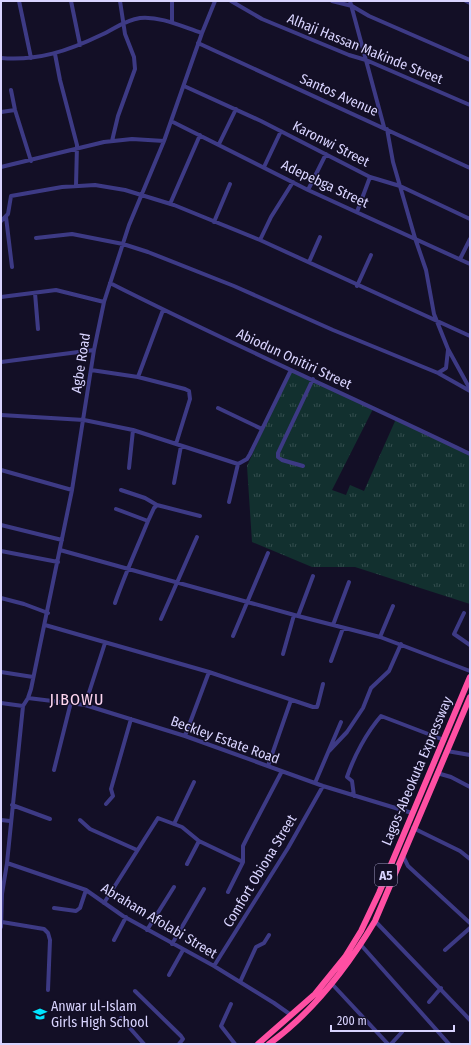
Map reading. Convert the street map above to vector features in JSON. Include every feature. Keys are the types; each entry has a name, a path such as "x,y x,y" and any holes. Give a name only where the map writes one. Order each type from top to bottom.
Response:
{"highway":[{"name":"Lagos-Abeokuta Expressway","path":"258,1044 292,1016 324,983 353,944 370,916 470,677"},
{"name":"Lagos-Abeokuta Expressway","path":"271,1043 304,1013 332,984 361,945 375,921 413,828 470,697"}],"street":[{"path":"19,1 31,58"},
{"path":"71,1 80,45"},
{"path":"112,141 118,116 135,68 134,58 125,34 120,1"},
{"path":"172,1 172,22"},
{"name":"Agbe Road","path":"23,706 28,698 48,613 72,490 94,350 104,302 123,244 164,141 198,43 215,1"},
{"name":"Alhaji Hassan Makinde Street","path":"231,1 262,19 349,56 366,60 470,105"},
{"path":"332,1 352,6 369,16 470,60"},
{"path":"350,1 400,186 426,270 434,314 448,349 470,390"},
{"path":"466,1 470,3"},
{"path":"1,58 31,58 55,54 80,45 124,23 141,18 172,22 202,33"},
{"name":"Santos Avenue","path":"198,43 470,168"},
{"path":"55,54 78,150 76,186"},
{"name":"Karonwi Street","path":"184,86 281,131 370,177 400,186 470,219"},
{"path":"11,90 15,110 31,161"},
{"path":"219,144 236,109"},
{"path":"1,112 15,110"},
{"name":"Adepebga Street","path":"171,121 308,190 470,264"},
{"path":"264,167 281,131"},
{"path":"170,204 200,135"},
{"path":"1,167 112,141 132,139 164,141"},
{"path":"308,190 326,154"},
{"path":"357,212 370,177"},
{"path":"260,240 271,217 292,182"},
{"path":"214,222 230,184"},
{"path":"12,267 6,217 11,196 76,186 95,185 125,190 170,204 260,240 357,286 470,336"},
{"path":"1,221 6,217"},
{"path":"36,238 72,234 123,244 190,268 340,333 438,373 470,390"},
{"path":"309,262 320,237"},
{"path":"460,259 470,239"},
{"path":"357,286 371,255"},
{"name":"Abiodun Onitiri Street","path":"110,283 163,310 313,379 470,454"},
{"path":"1,297 60,290 104,302"},
{"path":"35,292 38,329"},
{"path":"138,378 163,310"},
{"path":"438,373 446,368 448,349"},
{"path":"1,362 94,350"},
{"path":"91,370 185,388 189,391 190,400 176,444"},
{"path":"1,415 84,420 133,430 238,464 247,459 291,370"},
{"path":"302,466 282,460 278,457 278,453 313,379"},
{"path":"218,408 262,429"},
{"path":"129,468 133,430"},
{"path":"174,483 181,446"},
{"path":"229,502 238,464"},
{"path":"1,470 72,490"},
{"path":"121,490 146,498 157,505 200,516"},
{"path":"115,603 127,568 132,560 148,520 157,505"},
{"path":"116,509 148,520"},
{"path":"1,525 62,540"},
{"path":"161,618 197,537"},
{"path":"60,550 296,616 380,637 470,671"},
{"path":"1,551 58,562"},
{"path":"233,636 268,553"},
{"path":"283,654 296,616 313,576"},
{"path":"333,625 349,582"},
{"path":"1,598 24,604 48,613"},
{"path":"380,637 393,606"},
{"path":"464,613 454,634 470,644"},
{"path":"45,625 209,672 316,707 323,684"},
{"path":"332,662 343,628"},
{"path":"85,704 105,643"},
{"path":"329,751 346,732 363,708 371,688 390,671 401,644"},
{"path":"1,672 33,677"},
{"path":"185,736 209,672"},
{"name":"Beckley Estate Road","path":"28,698 85,704 185,736 323,786 412,813"},
{"path":"268,766 291,700"},
{"path":"54,770 71,702"},
{"path":"1,703 23,706 10,821 7,863 2,894 1,925 44,929 48,933 50,940 48,990"},
{"path":"354,796 352,781 348,776 350,770 381,716 444,740"},
{"path":"106,804 113,796 111,789 130,719"},
{"path":"315,783 341,722"},
{"path":"447,751 470,755"},
{"path":"228,892 243,862 242,854 245,841 282,771"},
{"path":"437,773 451,777 470,787"},
{"path":"174,824 194,782"},
{"name":"Comfort Obiona Street","path":"214,966 288,848 323,786"},
{"path":"12,805 50,819"},
{"path":"104,903 158,818 182,827 199,841 243,862"},
{"path":"1,820 10,821"},
{"path":"80,820 90,829 137,850"},
{"path":"413,828 460,851 470,859"},
{"path":"187,864 199,841"},
{"path":"397,849 403,853 404,861 408,866 470,922"},
{"name":"Abraham Afolabi Street","path":"7,863 86,890 126,917 172,944 214,966 292,1016"},
{"path":"148,930 174,887"},
{"path":"172,944 204,889"},
{"path":"54,908 76,911 80,908 86,890"},
{"path":"114,940 126,917"},
{"path":"375,921 441,988 470,1020"},
{"path":"445,950 470,928"},
{"path":"240,982 256,948 264,943 269,934"},
{"path":"361,945 449,1044"},
{"path":"169,975 183,950"},
{"path":"332,984 389,1044 402,1032"},
{"path":"429,1002 441,988"},
{"path":"135,991 181,1036 182,1039 179,1044"},
{"path":"231,1004 221,1026 235,1044"},
{"path":"121,1018 144,1044"}],"green space":[{"path":"290,371 373,409 332,490 346,495 350,485 364,491 396,419 470,452 470,604 355,567 312,567 252,542 247,466"}],"place":[{"name":"Anwar ul-Islam Girls High School","path":"40,1014"}],"district":[{"name":"JIBOWU","path":"77,699"}]}
